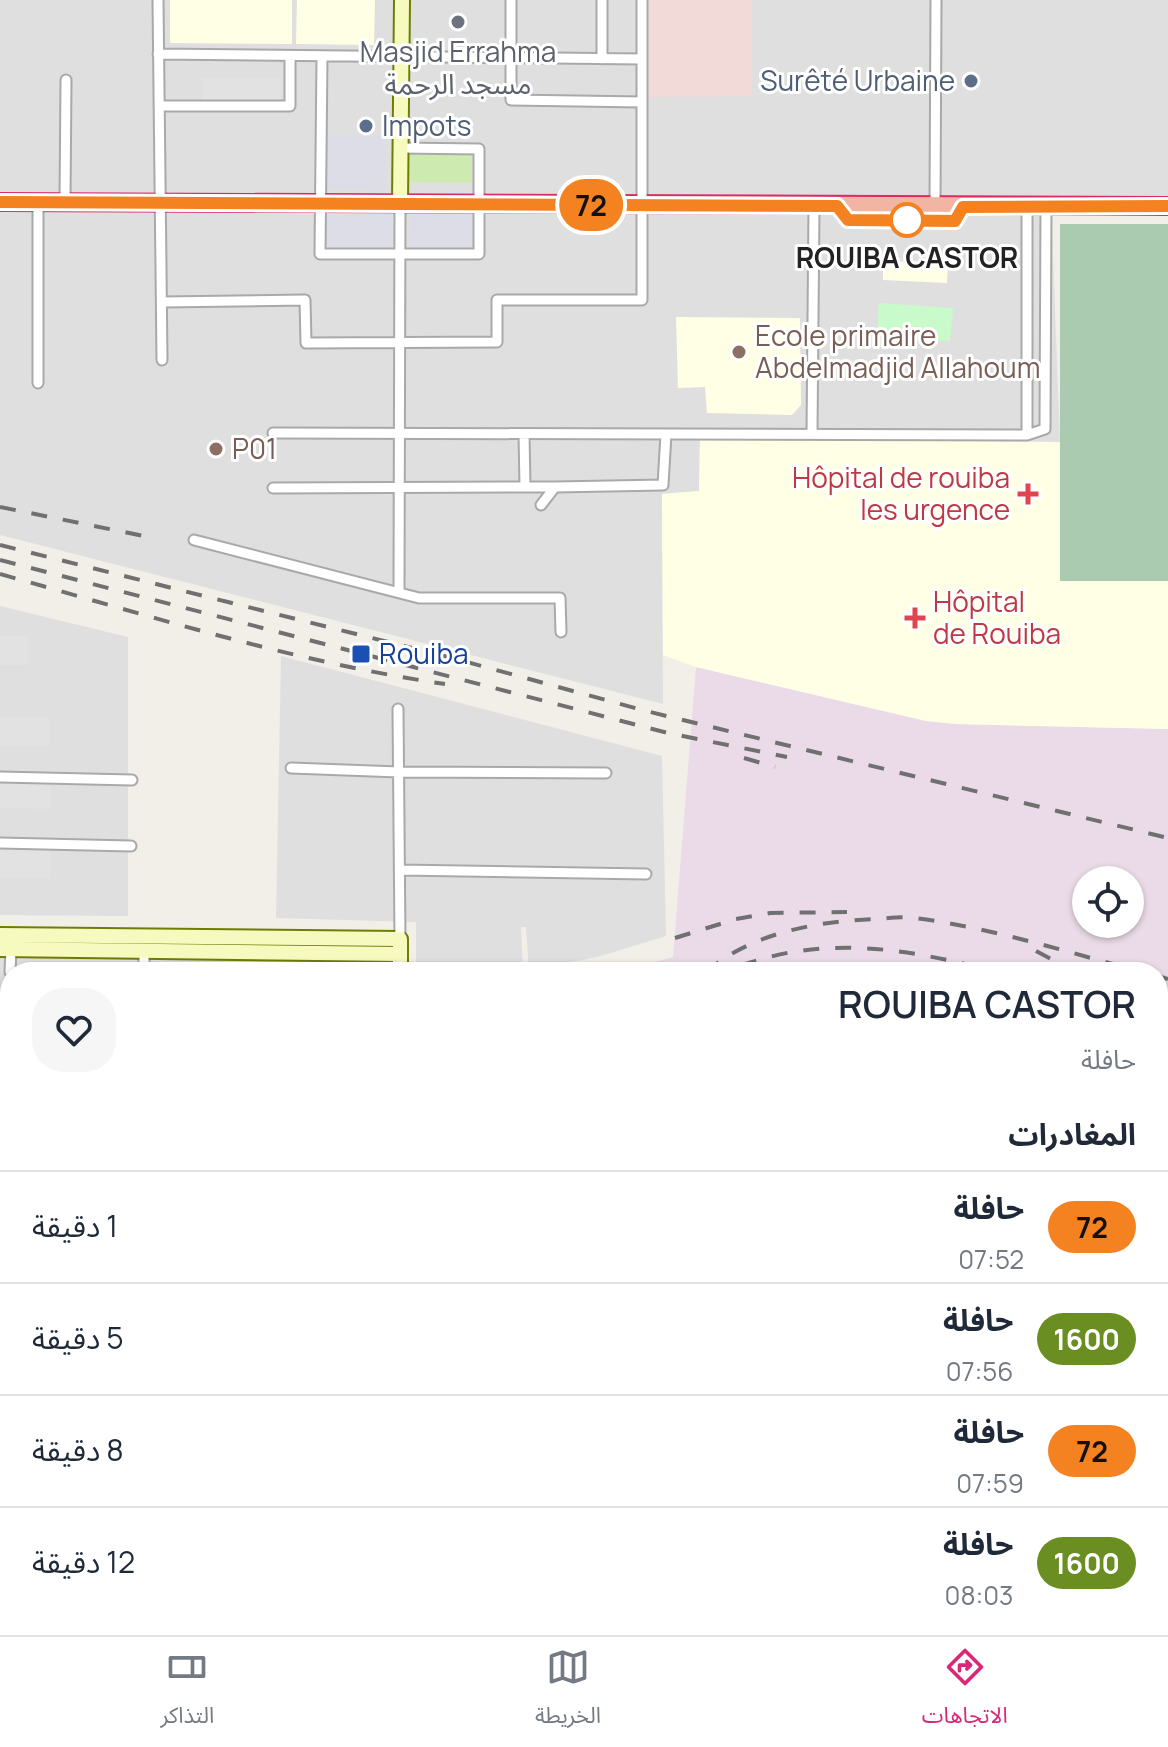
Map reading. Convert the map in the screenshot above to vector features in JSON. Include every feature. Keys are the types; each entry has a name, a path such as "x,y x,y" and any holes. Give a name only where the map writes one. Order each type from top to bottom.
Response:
{"highway":[{"path":"0,202 1168,206"}],"main road":[{"path":"400,203 402,0"},
{"path":"0,935 400,946"},
{"path":"5,949 144,951 400,946"},
{"path":"400,946 400,962"}],"street":[{"path":"158,0 162,360"},
{"path":"511,0 511,100 642,102"},
{"path":"602,0 602,59"},
{"path":"162,302 305,300 306,343 400,344 497,342 497,300 642,300 642,0"},
{"path":"935,206 936,0"},
{"path":"158,54 642,59"},
{"path":"159,106 290,106 290,56"},
{"path":"322,56 320,254 479,254 479,149 401,148"},
{"path":"65,202 66,80"},
{"path":"38,203 38,383"},
{"path":"399,592 400,203"},
{"path":"812,434 814,206"},
{"path":"1027,207 1027,435"},
{"path":"273,433 1027,435 1045,429 1046,207"},
{"path":"524,434 525,487"},
{"path":"273,488 663,485 666,434"},
{"path":"541,505 555,487"},
{"path":"194,540 419,598 560,598 561,632"},
{"path":"398,709 400,946"},
{"path":"291,768 606,773"},
{"path":"0,777 132,780"},
{"path":"0,843 131,846"},
{"path":"400,870 646,874"},
{"path":"144,951 144,962"}],"shaded area":[{"path":"0,0 1168,0 1168,199 1051,202 1060,442 700,439 699,491 662,494 663,704 0,535"},
{"path":"170,0 292,0 292,44 170,43"},
{"path":"297,0 375,0 374,45 296,44"},
{"path":"648,0 751,0 752,96 647,97"},
{"path":"202,78 281,78 281,100 202,100"},
{"path":"327,135 386,136 386,190 327,189"},
{"path":"326,210 392,210 392,250 326,250"},
{"path":"410,211 473,212 472,251 409,250"},
{"path":"1060,224 1168,224 1168,581 1060,581"},
{"path":"883,261 948,263 947,283 883,280"},
{"name":"Ecole primaire Abdelmadjid Allahoum","path":"676,317 800,318 801,405 792,415 707,413 705,387 678,388"},
{"name":"Hôpital de Rouiba","path":"700,438 1060,442 1061,580 1168,581 1168,729 926,721 696,667 663,655 662,494 699,491"},
{"path":"0,606 128,637 128,916 0,915"},
{"path":"0,636 28,636 28,665 0,665"},
{"path":"281,656 662,756 666,936 572,962 528,962 526,927 521,927 523,962 416,962 416,922 276,918"},
{"path":"696,667 926,721 1168,729 1168,962 655,962 673,957"},
{"path":"0,717 49,717 49,746 0,746"},
{"path":"0,780 51,780 50,809 0,808"},
{"path":"0,849 50,849 50,878 0,878"},
{"path":"0,955 331,959 331,962 0,962"}],"green space":[{"path":"408,152 472,153 472,183 408,182"},
{"path":"879,303 953,308 950,341 877,336"}],"railway":[{"path":"0,507 154,538"},
{"path":"0,545 456,659 646,711 1168,838"},
{"path":"0,560 668,733 787,757"},
{"path":"0,574 277,650 445,684"},
{"path":"744,758 775,767"},
{"path":"675,938 736,919 770,913 847,912"},
{"path":"719,962 744,947 787,931 832,922 906,917 1001,934 1105,962"},
{"path":"752,962 826,948 877,949 954,962"},
{"path":"1036,951 1056,962"}],"bus line":[{"name":"72","path":"0,202 837,206 848,220 955,221 963,207 1168,206"}],"place":[{"name":"Masjid Errahma مسجد الرحمة","path":"458,22"},
{"name":"Surêté Urbaine","path":"971,81"},
{"name":"Impots","path":"366,126"},
{"name":"ROUIBA CASTOR","path":"907,220"},
{"name":"Ecole primaire Abdelmadjid Allahoum","path":"739,352"},
{"name":"P01","path":"216,449"},
{"name":"Hôpital de rouiba les urgence","path":"1028,494"},
{"name":"Hôpital de Rouiba","path":"915,618"},
{"name":"Rouiba","path":"361,654"}]}
